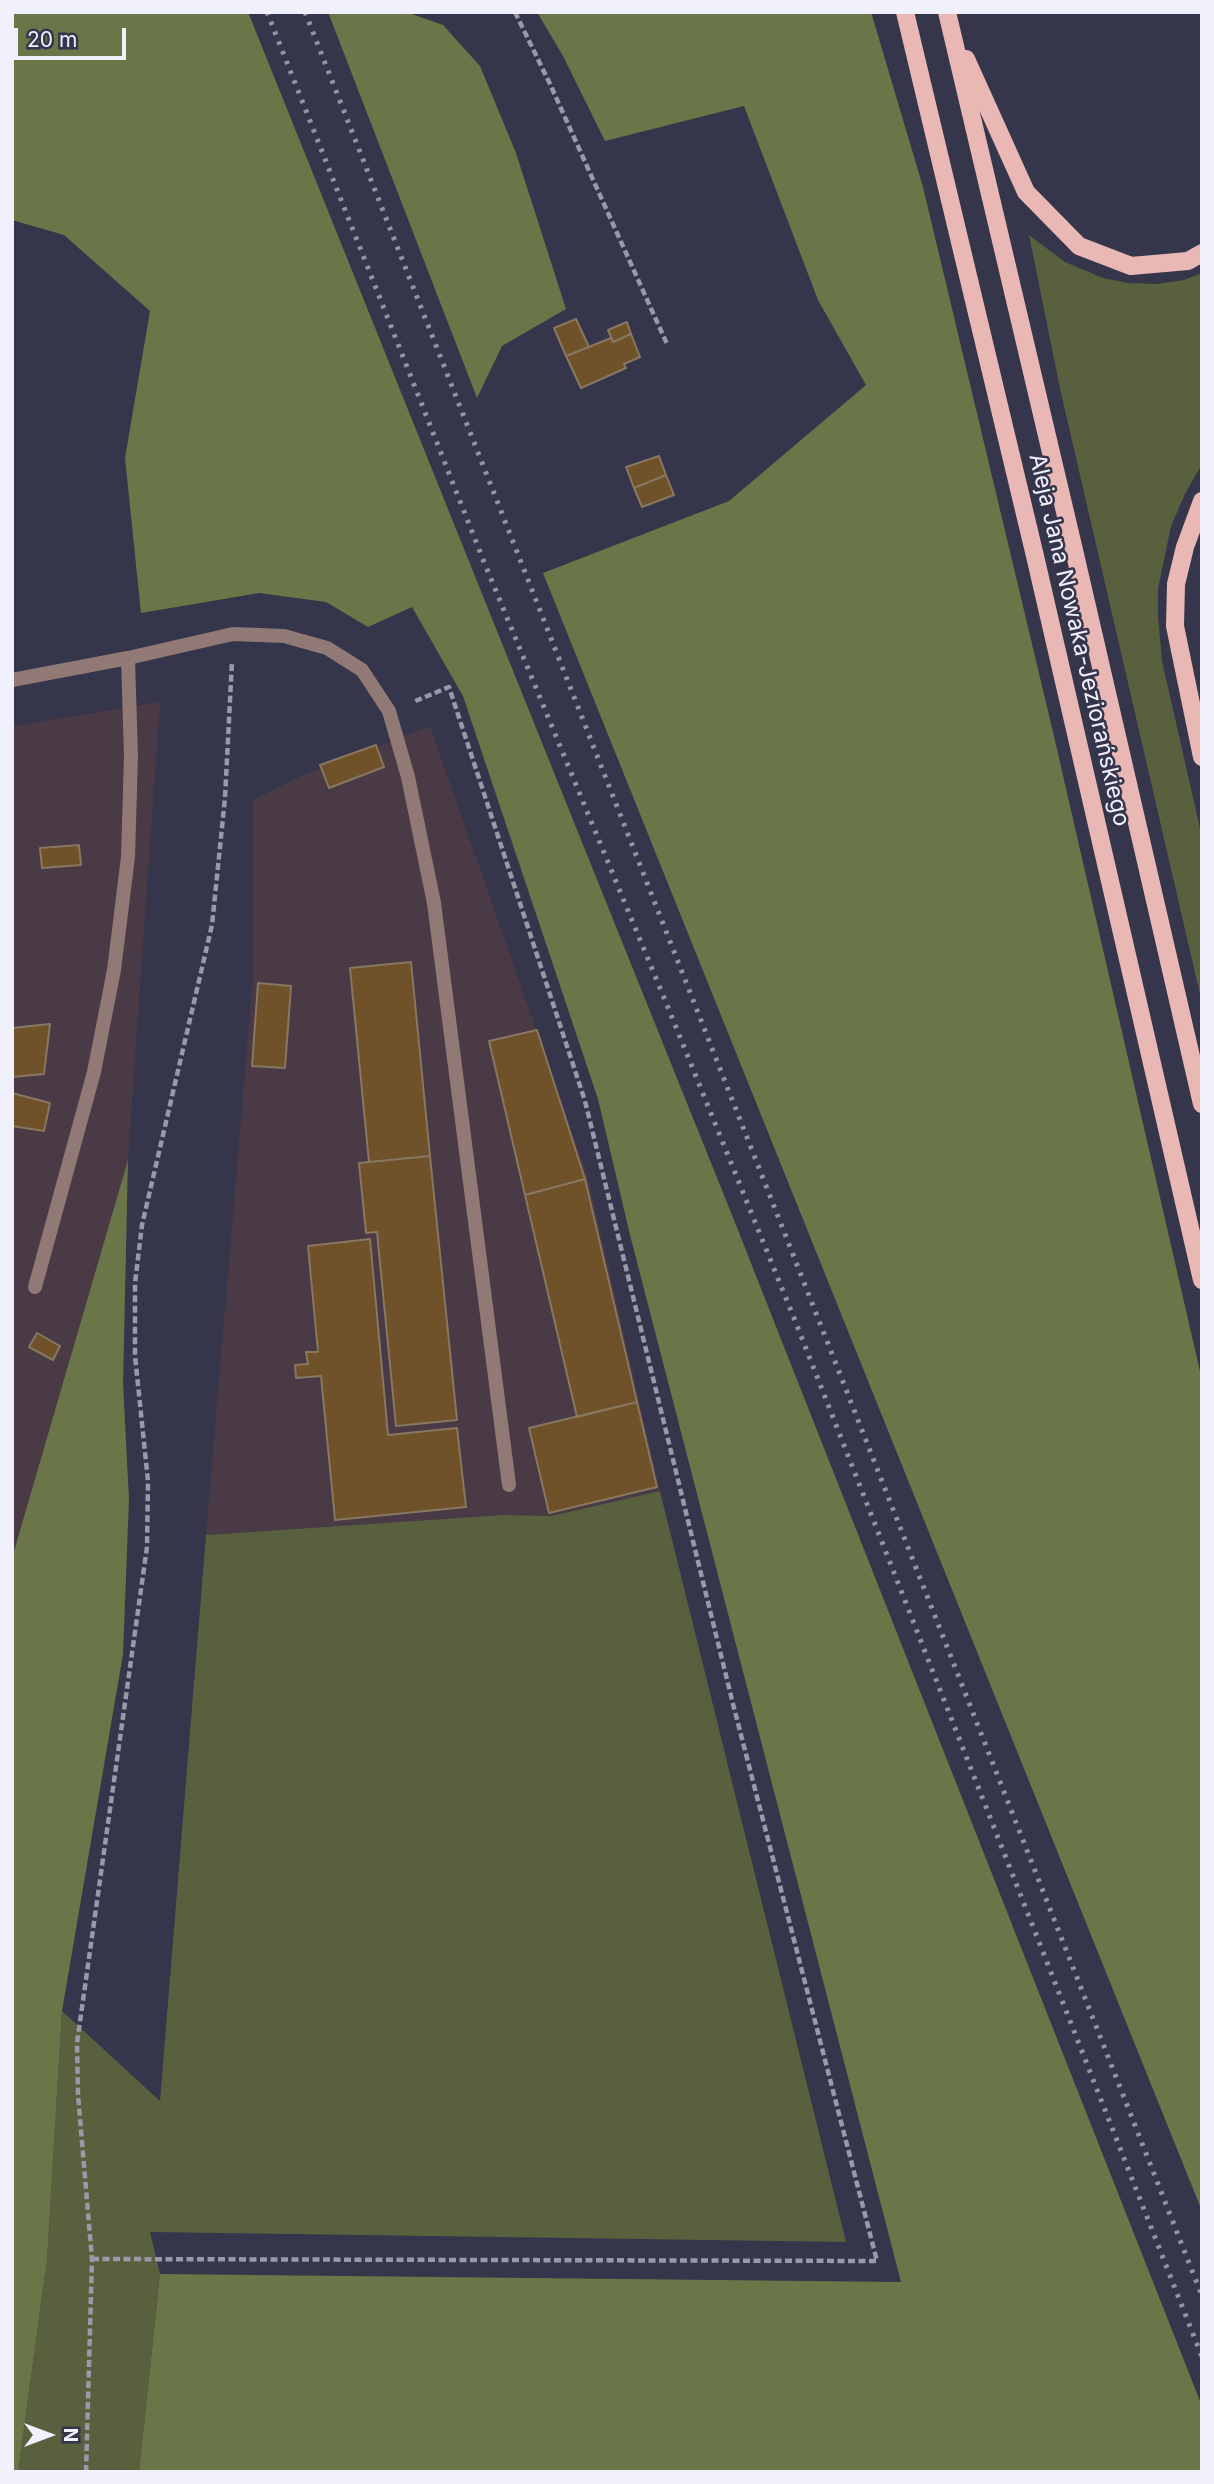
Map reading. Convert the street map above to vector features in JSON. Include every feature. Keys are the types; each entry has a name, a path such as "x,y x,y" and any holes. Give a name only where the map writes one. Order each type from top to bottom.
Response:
{"main road":[{"name":"Aleja Jana Nowaka-Jeziorańskiego","path":"905,12 1035,556 1202,1280"},
{"name":"Aleja Jana Nowaka-Jeziorańskiego","path":"948,19 1202,1104"},
{"path":"948,19 1026,192 1079,246 1131,266 1188,261 1202,253"},
{"path":"1202,501 1185,547 1176,584 1175,626 1202,757"}],"lane":[{"path":"12,680 233,634 284,636 327,649 362,670 389,711 408,777 434,903 509,1485"},
{"path":"35,1287 94,1072 114,970 128,858 131,756 128,658"}],"path":[{"path":"515,12 667,344"},
{"path":"86,2472 92,2259 78,2095 77,2043 147,1547 148,1481 135,1356 135,1283 142,1225 212,925 225,798 233,634"},
{"path":"92,2259 877,2260 733,1704 584,1101 449,687 389,711"}],"shaded area":[{"path":"160,702 128,1160 110,1230 12,1558 12,726"},
{"path":"430,726 588,1177 660,1491 551,1516 503,1515 206,1535 253,976 253,800 301,776"}],"green space":[{"path":"12,12 248,12 732,1215 1202,2406 1202,2472 139,2472 160,2274 901,2282 630,1235 598,1099 463,696 412,607 368,627 326,602 259,593 141,613 125,458 150,311 64,235 12,220"},
{"path":"328,12 406,12 443,25 480,66 516,153 566,309 502,346 477,398"},
{"path":"537,12 871,12 923,187 1053,732 1202,1380 1202,2211 543,573 729,501 866,385 818,300 744,106 605,141 563,56"},
{"path":"1029,235 1065,262 1103,278 1128,283 1157,284 1184,280 1202,273 1202,464 1171,526 1158,589 1158,616 1162,661 1202,837 1202,1003 1061,393"},
{"path":"128,1160 123,1383 129,1499 123,1654 62,2011 47,2260 18,2472 12,2472 12,1558"},
{"path":"660,1491 846,2242 150,2232 160,2274 139,2472 18,2472 47,2260 62,2011 160,2101 206,1535 503,1515 551,1516"}],"building":[{"path":"576,319 589,347 566,356 554,328"},
{"path":"627,322 631,334 613,342 608,330"},
{"path":"631,334 640,357 624,364 626,368 581,388 566,356 611,338 613,342"},
{"path":"659,456 666,475 634,488 626,467"},
{"path":"666,475 674,495 642,507 634,488"},
{"path":"376,745 384,767 329,788 320,765"},
{"path":"79,845 81,865 42,868 40,848"},
{"path":"411,962 430,1156 369,1162 350,968"},
{"path":"258,983 291,986 285,1068 252,1066"},
{"path":"50,1024 44,1074 12,1077 12,1028"},
{"path":"537,1030 585,1179 525,1195 489,1041"},
{"path":"12,1093 50,1103 44,1131 12,1126"},
{"path":"430,1156 457,1420 396,1426 377,1232 366,1233 359,1163"},
{"path":"585,1179 637,1402 577,1417 525,1195"},
{"path":"370,1239 388,1435 457,1428 466,1507 335,1520 321,1376 296,1378 295,1365 308,1364 306,1352 318,1352 308,1246"},
{"path":"37,1333 60,1346 53,1360 29,1347"},
{"path":"637,1402 657,1487 549,1513 529,1428"}],"railway":[{"path":"267,12 484,562 794,1318 1202,2357"},
{"path":"305,12 1202,2296"}]}
